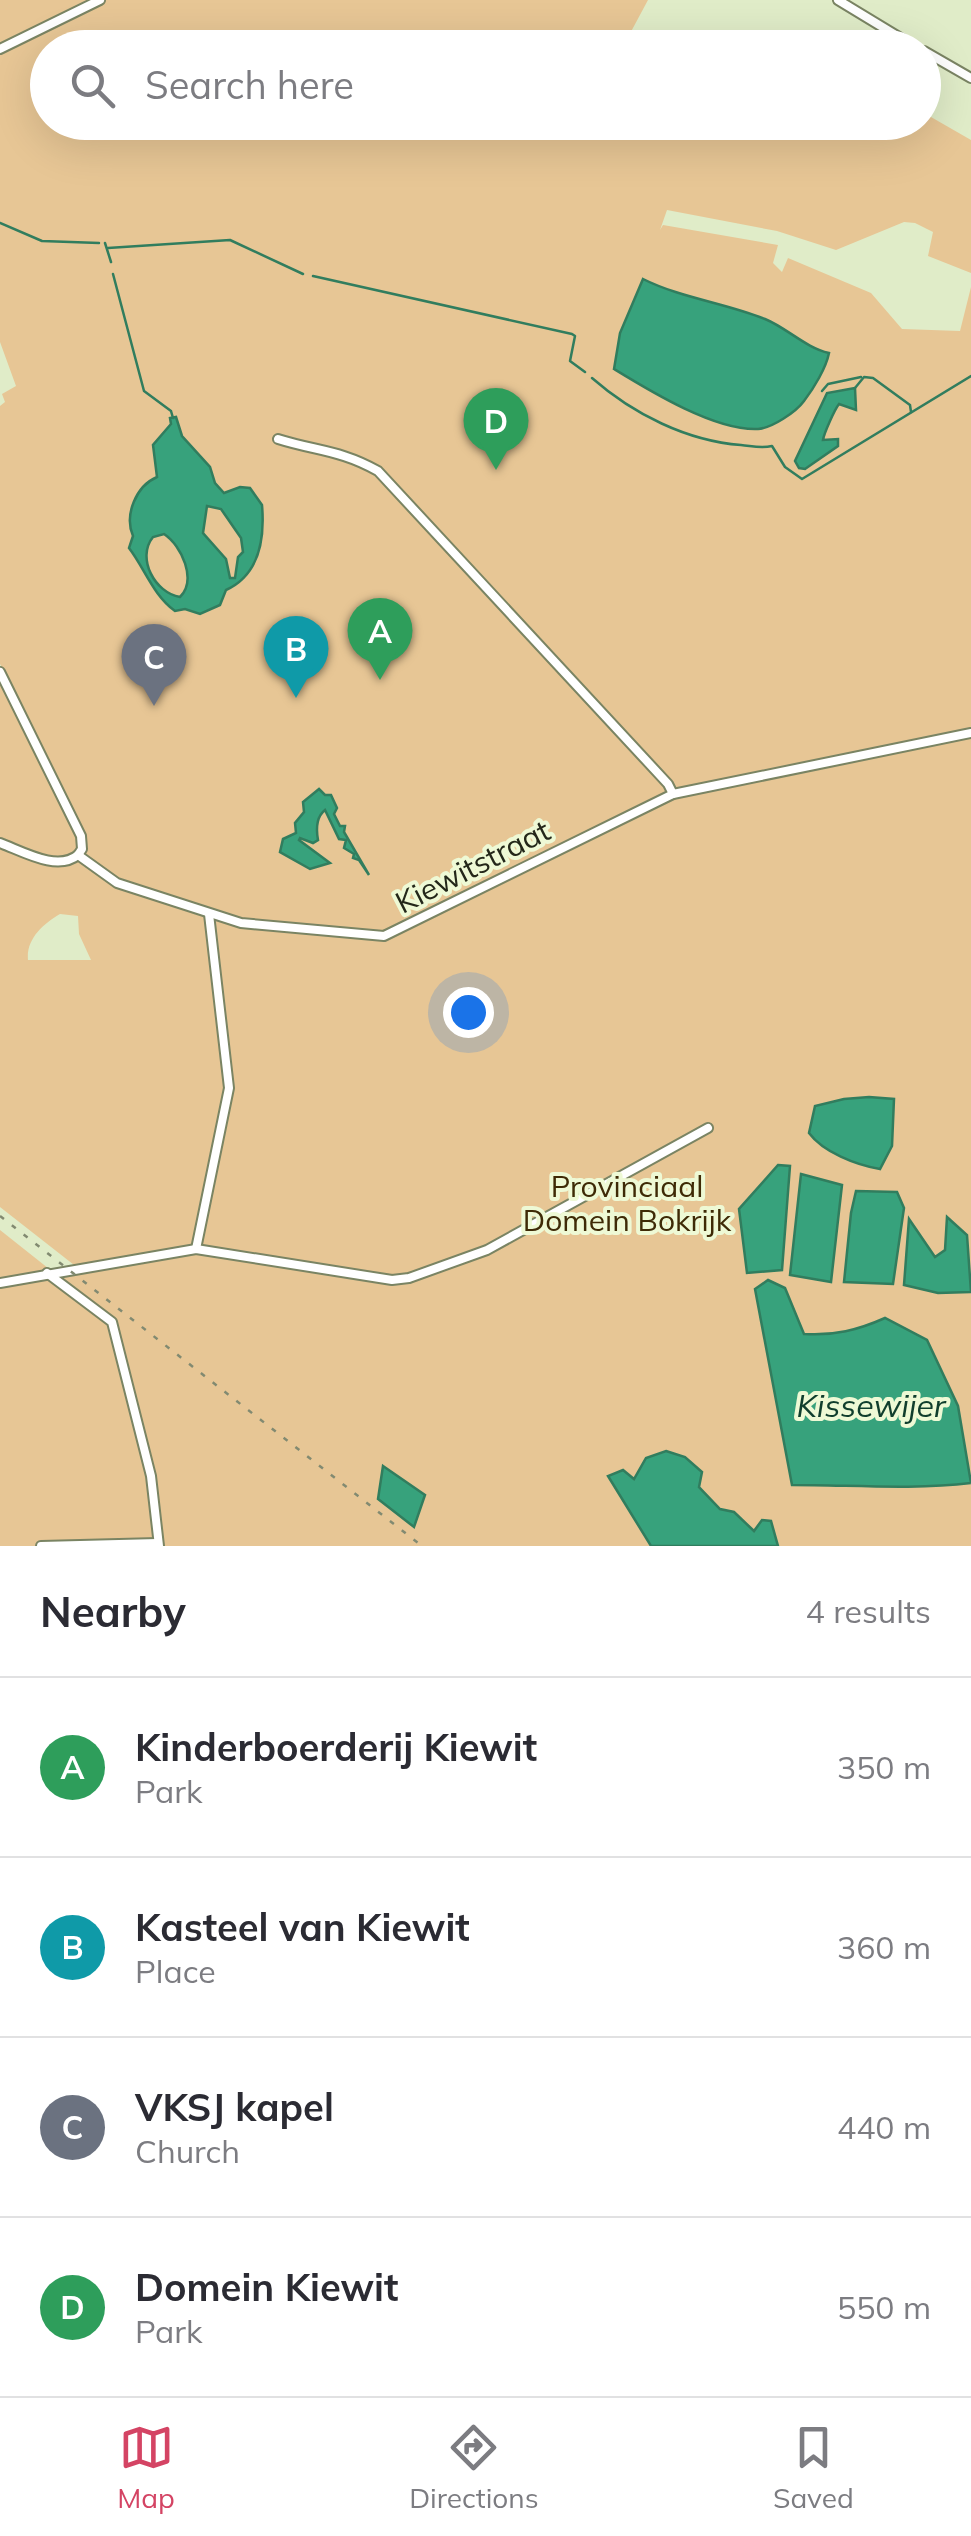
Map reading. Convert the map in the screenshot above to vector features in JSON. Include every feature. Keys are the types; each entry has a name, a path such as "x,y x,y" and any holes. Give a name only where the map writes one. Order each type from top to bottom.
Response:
{"street":[{"path":"39,30 100,0"},
{"path":"838,0 887,30"},
{"path":"0,49 30,34"},
{"path":"941,61 971,78"},
{"path":"278,439 340,453 378,471 603,712 673,794"},
{"path":"0,672 82,836 82,849 71,860 59,862 0,843"},
{"name":"Kiewitstraat","path":"78,855 117,883 209,914 262,926 384,936 673,794 971,733"},
{"path":"196,1248 229,1088 209,914"},
{"path":"0,1283 196,1248 392,1280 409,1278 487,1250 708,1128"},
{"path":"41,1546 158,1545 151,1476 112,1322 47,1273"}],"green space":[{"name":"Provinciaal Domein Bokrijk","path":"0,0 648,0 632,30 30,30 30,140 941,140 941,123 971,140 971,273 928,256 933,232 915,223 904,222 836,250 777,231 667,210 660,230 663,225 778,245 773,263 782,272 788,258 871,293 902,329 960,331 971,287 971,1546 0,1546 0,1230 58,1276 83,1272 0,1207 0,684 15,714 24,711 0,664 0,406 5,402 2,394 16,386 0,342","holes":["60,914 78,916 79,934 91,960 28,960 33,939"]}],"water":[{"path":"643,279 765,319 829,353 808,396 777,423 758,429 741,428 683,408 614,369 620,333"},
{"path":"855,388 856,410 839,404 823,440 838,439 838,446 805,469 799,468 795,461 827,393"},
{"path":"176,417 182,436 210,467 215,483 224,493 250,488 262,505 261,543 253,566 226,590 220,605 200,614 185,609 175,611 167,605 129,548 133,536 131,510 143,487 157,477 153,445 171,424 170,418","holes":["207,506 221,509 241,538 243,552 238,557 235,578 230,578 226,559 203,533","164,534 185,564 187,582 180,597 163,589 147,564 148,545 153,537"]},
{"path":"319,789 331,795 337,808 334,814 340,826 345,826 344,832 369,875 353,858 354,854 344,848 346,840 339,839 325,810 317,824 318,840 299,840 330,863 310,869 280,852 283,839 296,833 295,823 304,812 303,802"},
{"path":"869,1097 894,1099 892,1146 880,1169 841,1157 809,1133 815,1106"},
{"path":"778,1165 790,1166 782,1270 747,1273 739,1209"},
{"path":"801,1174 842,1185 831,1282 790,1275"},
{"path":"856,1191 897,1192 904,1208 893,1284 844,1282"},
{"path":"947,1217 967,1235 971,1292 938,1293 904,1285 909,1219 935,1257 945,1250"},
{"name":"Kissewijer","path":"768,1280 785,1288 804,1334 846,1331 885,1318 927,1340 958,1406 971,1483 904,1487 792,1485 755,1289"},
{"path":"666,1451 685,1457 702,1472 699,1487 720,1509 734,1512 754,1531 762,1520 771,1521 778,1546 651,1546 608,1476 623,1470 634,1479 646,1458"},
{"path":"383,1466 425,1495 414,1527 378,1499"}],"waterway":[{"path":"0,223 42,241 99,243"},
{"path":"108,248 230,240 303,274"},
{"path":"105,243 111,262"},
{"path":"113,274 144,391 171,411 173,418"},
{"path":"313,276 572,334 575,336 570,361 585,372"},
{"path":"592,378 643,414 681,432 721,442 772,446 785,467 802,479 971,376"},
{"path":"822,391 828,384 861,377"},
{"path":"855,388 864,377 873,378 910,405 911,412"}],"railway":[{"path":"0,1216 422,1546"}],"place":[{"name":"Domein Kiewit","path":"496,470"},
{"name":"Kinderboerderij Kiewit","path":"380,680"},
{"name":"Kasteel van Kiewit","path":"296,698"},
{"name":"VKSJ kapel","path":"154,706"}]}
